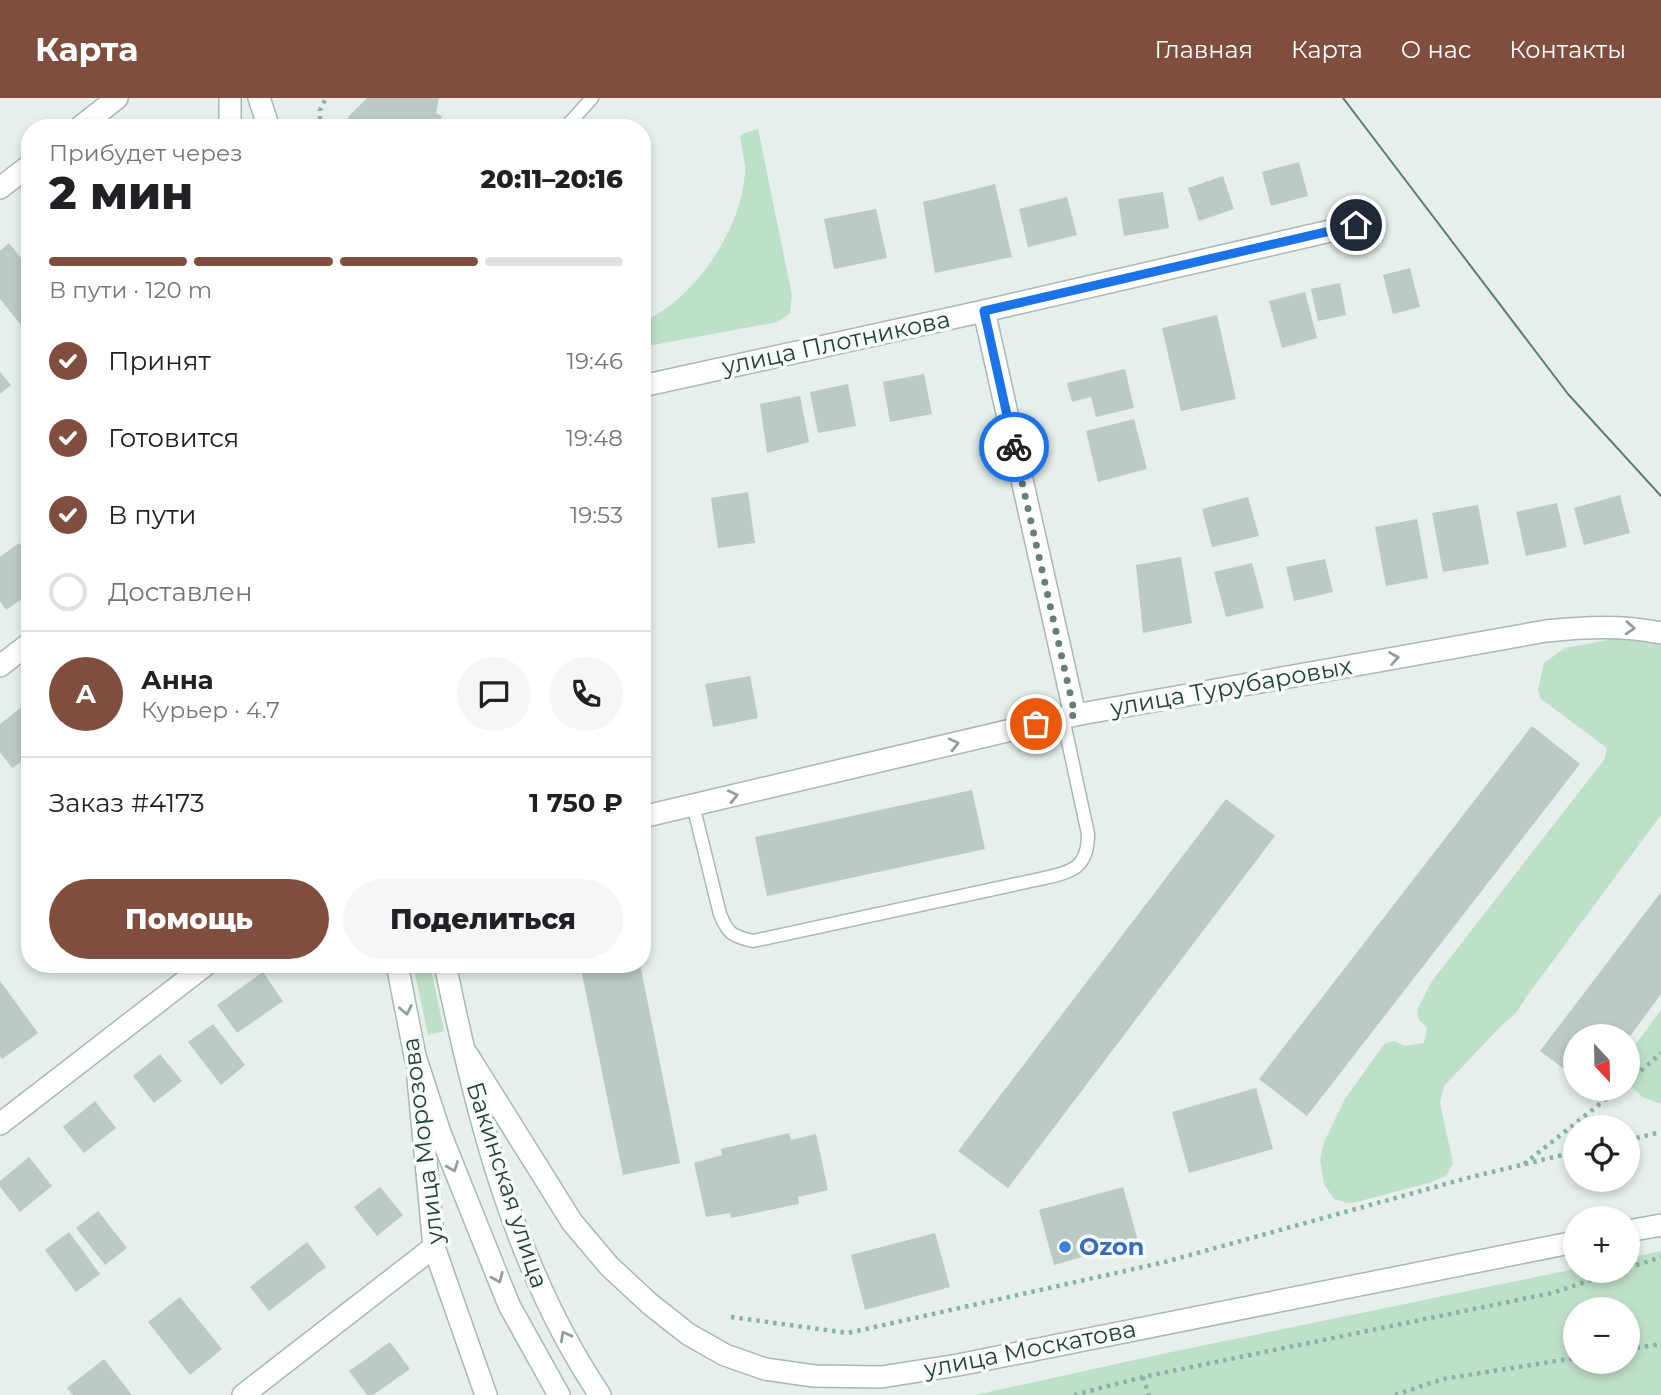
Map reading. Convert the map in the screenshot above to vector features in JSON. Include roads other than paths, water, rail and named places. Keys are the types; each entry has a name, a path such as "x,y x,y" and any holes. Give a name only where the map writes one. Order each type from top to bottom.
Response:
{"street":[{"path":"90,119 117,98"},
{"path":"230,98 230,119"},
{"path":"259,98 267,119"},
{"path":"0,188 21,172"},
{"name":"улица Плотникова","path":"651,384 1356,225"},
{"path":"984,311 1069,717"},
{"name":"улица Турубаровых","path":"651,815 1069,717 1546,631 1598,626 1661,633"},
{"path":"0,666 21,650"},
{"path":"0,1124 195,973"},
{"name":"улица Морозова","path":"399,973 415,1056 434,1247 486,1395"},
{"name":"улица Морозова","path":"447,973 462,1045"},
{"name":"Бакинская улица","path":"462,1045 482,1123 507,1203 541,1293 600,1395"},
{"name":"улица Москатова","path":"462,1045 572,1222 609,1266 688,1334 725,1355 765,1369 814,1376 881,1377 971,1362 1563,1244"},
{"name":"Бакинская улица","path":"415,1056 440,1133 509,1306 559,1395"},
{"path":"1640,1229 1661,1225"},
{"path":"243,1395 434,1247"}],"lane":[{"path":"573,119 592,98"},
{"path":"693,805 720,914 726,931 738,938 753,941 1040,880 1070,872 1082,862 1088,849 1088,834 1069,717"}],"tram line":[{"path":"1343,98 1568,394 1661,496"}],"place":[{"name":"Ozon","path":"1065,1247"}]}
